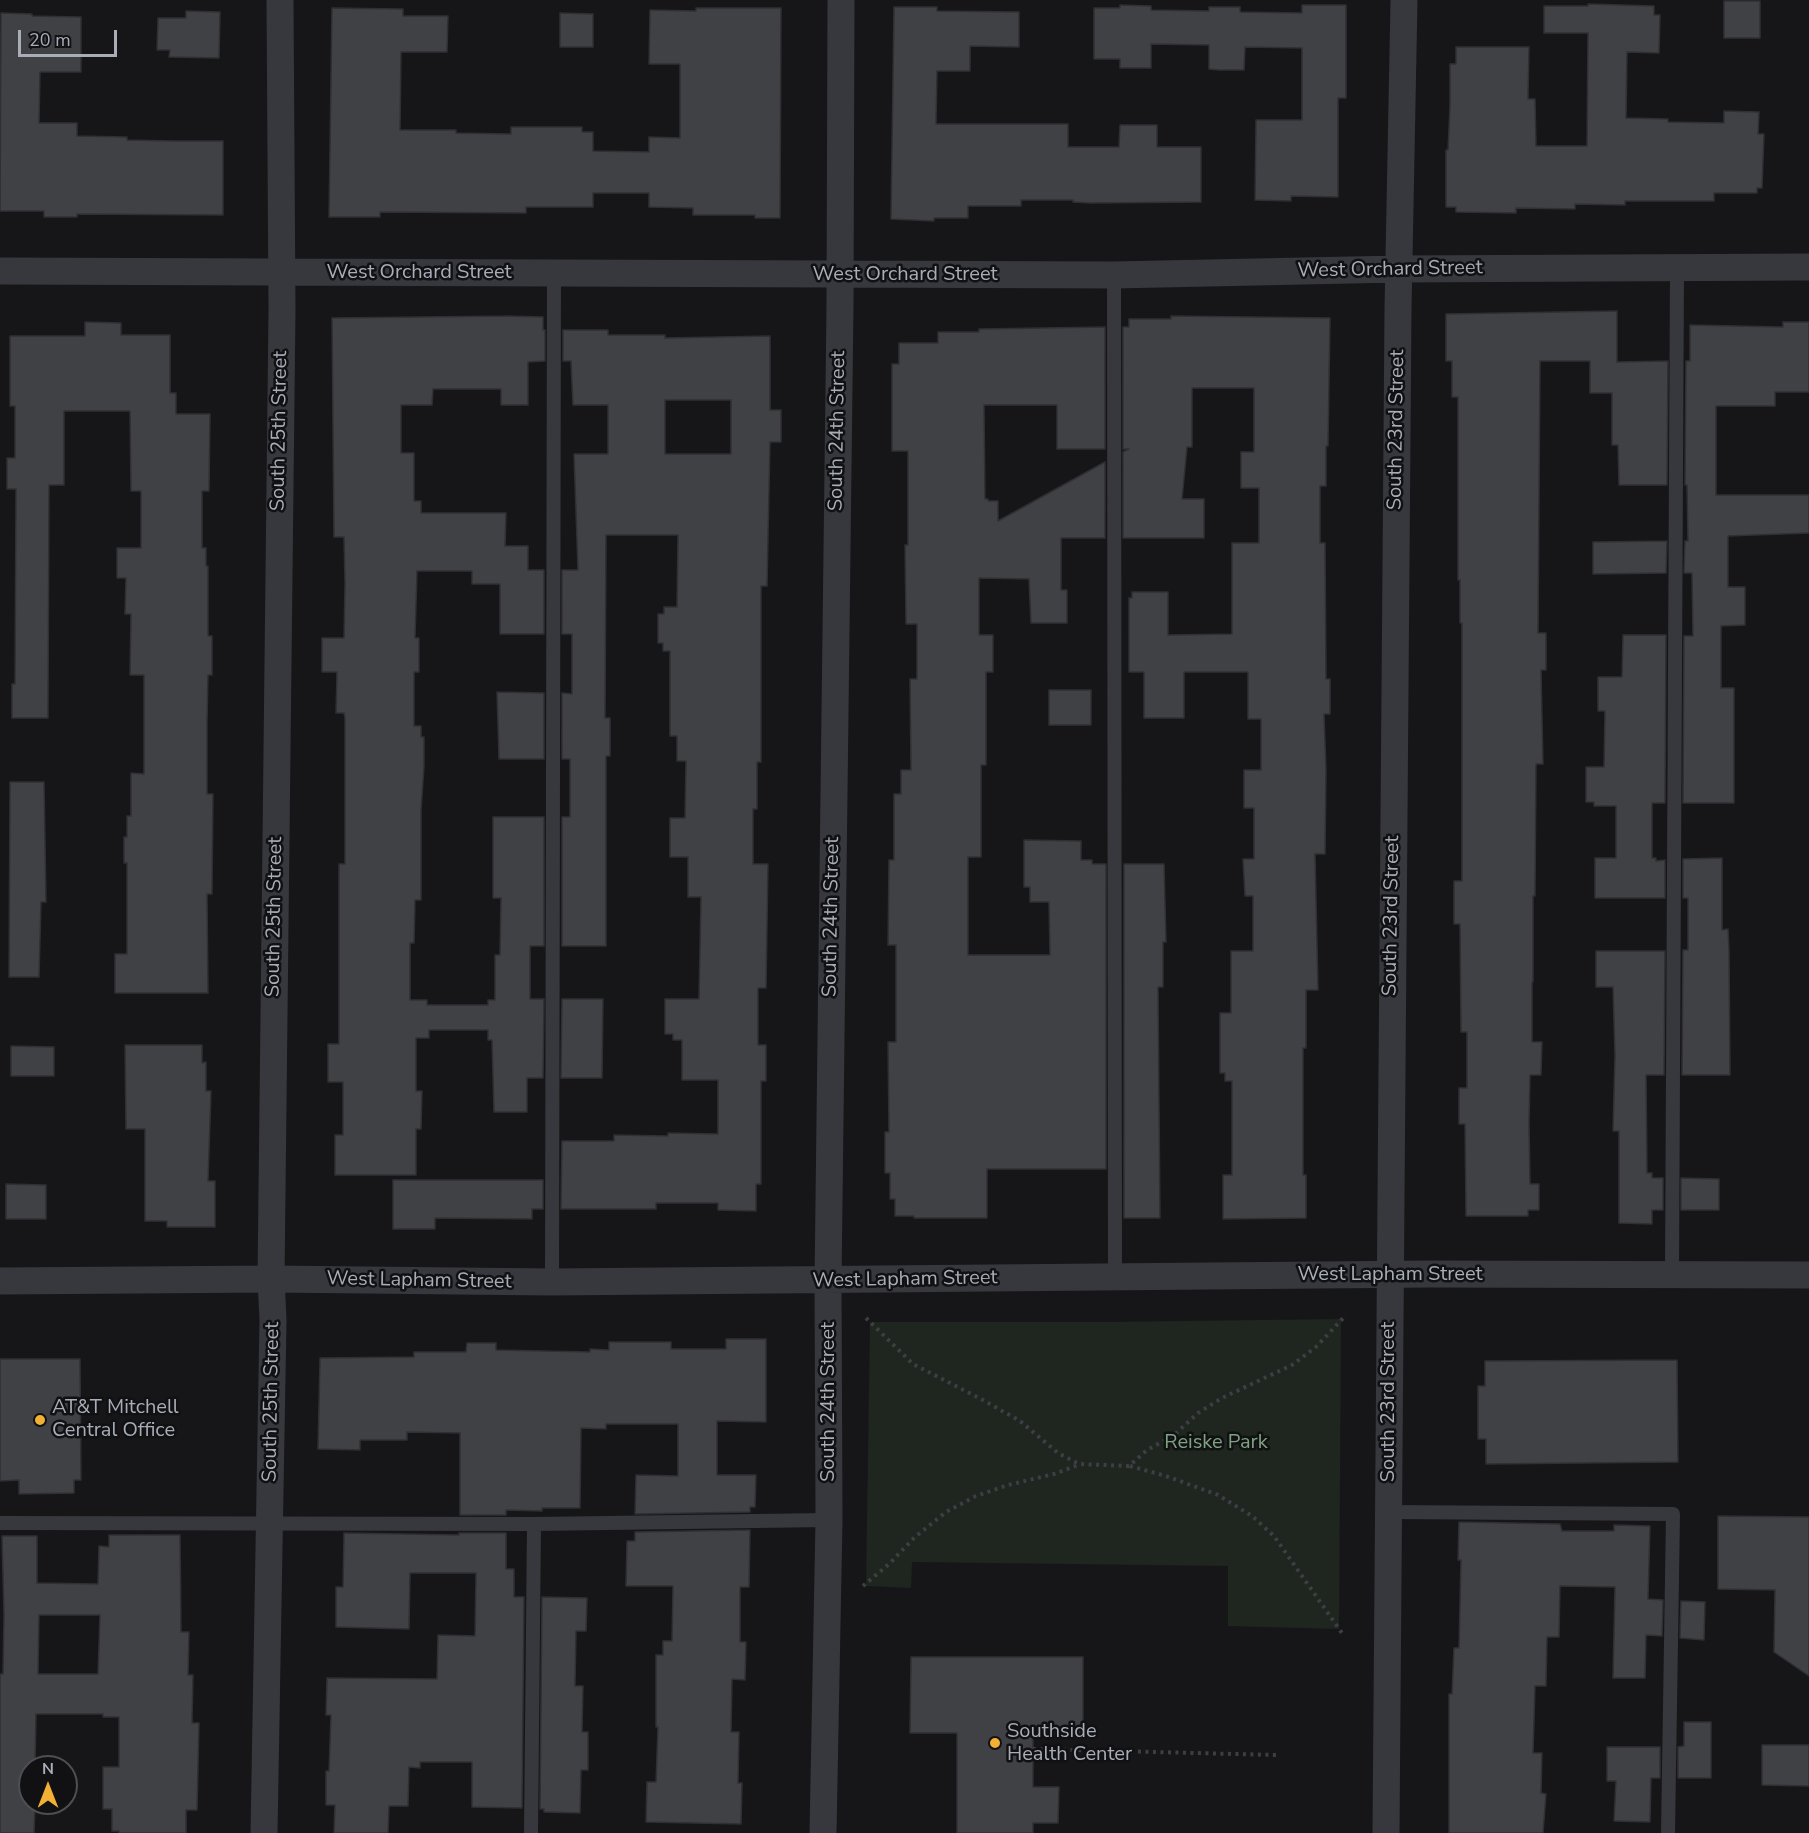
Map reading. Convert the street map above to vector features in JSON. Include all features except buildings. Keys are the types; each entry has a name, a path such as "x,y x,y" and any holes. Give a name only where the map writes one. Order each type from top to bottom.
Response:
{"street":[{"name":"South 25th Street","path":"264,1833 273,1320 281,272 280,0"},
{"name":"South 24th Street","path":"823,1833 830,1520 828,1281 841,0"},
{"name":"South 23rd Street","path":"1386,1833 1398,269 1404,0"},
{"name":"West Orchard Street","path":"0,271 840,275 1809,267"},
{"name":"West Lapham Street","path":"0,1281 272,1279 552,1282 1672,1273 1809,1275"}],"lane":[{"path":"1672,1273 1677,268"},
{"path":"552,1282 554,274"},
{"path":"1114,274 1115,1277"},
{"path":"1389,1512 1674,1514 1668,1833"},
{"path":"0,1523 534,1524 830,1520"},
{"path":"531,1833 534,1524"}],"path":[{"path":"1129,1466 1147,1450 1173,1436 1198,1413 1222,1398 1292,1365 1316,1347 1346,1315"},
{"path":"866,1318 914,1364 1020,1422 1058,1453 1079,1464"},
{"path":"863,1586 889,1564 915,1537 946,1512 976,1496 1008,1485 1054,1474 1079,1464 1129,1466 1166,1476 1218,1495 1252,1516 1274,1536 1344,1636"},
{"path":"1033,1749 1276,1755"}],"green space":[{"name":"Reiske Park","path":"1341,1319 1339,1629 1228,1626 1228,1566 912,1562 911,1588 866,1586 870,1322"}],"place":[{"name":"AT&T Mitchell Central Office","path":"40,1420"},
{"name":"Southside Health Center","path":"995,1743"}]}
